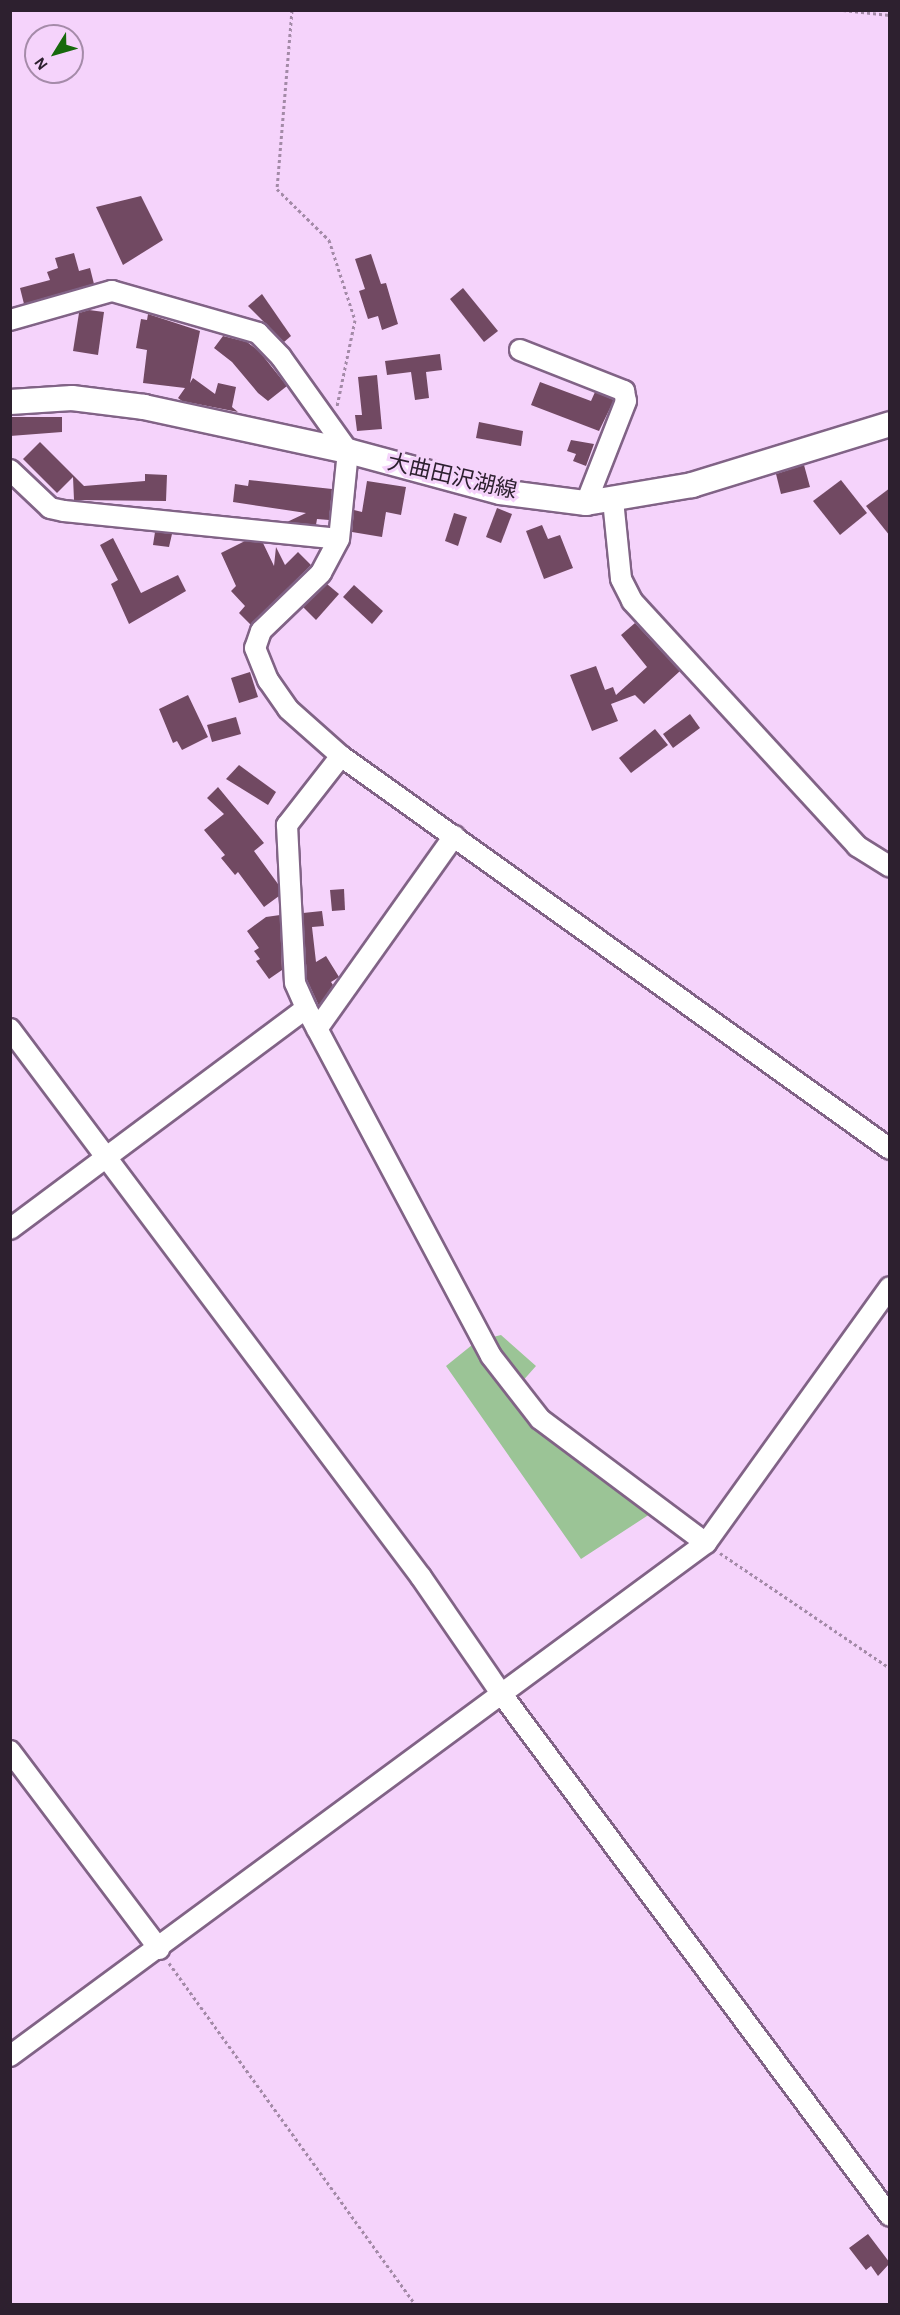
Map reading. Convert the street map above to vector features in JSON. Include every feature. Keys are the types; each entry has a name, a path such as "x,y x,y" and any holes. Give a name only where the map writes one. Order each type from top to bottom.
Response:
{"main road":[{"name":"大曲田沢湖線","path":"10,402 72,398 144,407 348,451 500,492 586,503 692,485 890,424"}],"street":[{"path":"10,320 112,291 258,333 281,357 348,451 339,539 321,573 261,631 255,648 268,680 288,710 341,756 890,1149"},
{"path":"520,350 624,391 626,402 586,503"},
{"path":"10,470 50,508 64,512 339,539"},
{"path":"612,500 621,579 632,601 857,846 890,867"},
{"path":"341,756 287,825 295,983 306,1008 491,1356 540,1419 706,1543"},
{"path":"317,1029 454,837"},
{"path":"10,1229 306,1008"},
{"path":"10,1029 421,1578 500,1692 890,2217"},
{"path":"10,2056 159,1949 500,1692 706,1543 890,1287"},
{"path":"10,1751 159,1949"}],"path":[{"path":"292,10 277,189 329,240 355,320 337,408"},
{"path":"843,10 890,15"},
{"path":"706,1543 890,1668"},
{"path":"159,1949 415,2304"}],"green space":[{"path":"501,1335 536,1366 520,1384 541,1412 631,1482 650,1514 581,1559 446,1366 477,1341"}],"building":[{"path":"141,196 163,240 123,265 96,207"},
{"path":"74,253 79,271 90,268 94,284 24,304 20,288 50,280 47,272 58,268 55,258"},
{"path":"371,254 381,284 386,283 398,324 382,330 378,316 368,319 359,291 365,289 355,259"},
{"path":"463,288 498,331 484,342 450,299"},
{"path":"262,294 291,336 284,342 248,306"},
{"path":"89,310 104,312 98,355 73,351 79,313"},
{"path":"148,314 200,331 190,383 193,378 215,394 218,383 236,387 232,407 238,412 182,401 178,398 185,388 143,383 147,350 136,348 141,319 147,320"},
{"path":"223,336 247,342 259,351 287,386 268,401 258,393 232,362 214,348"},
{"path":"440,354 442,370 426,372 429,398 415,400 411,372 387,375 385,361"},
{"path":"377,375 382,429 357,431 355,415 362,415 358,377"},
{"path":"540,382 591,401 595,392 614,400 599,431 531,405"},
{"path":"10,417 62,417 62,432 10,436"},
{"path":"479,422 523,431 521,446 476,438"},
{"path":"571,440 594,444 586,466 573,461 576,454 567,451"},
{"path":"40,442 84,486 145,481 145,474 167,475 166,501 74,500 73,477 57,493 23,459"},
{"path":"804,465 810,487 781,494 776,474"},
{"path":"249,480 332,489 329,520 317,519 316,525 287,522 306,513 233,502 235,484 248,486"},
{"path":"841,480 867,513 840,535 813,501"},
{"path":"367,481 406,487 401,515 386,512 382,537 352,532 354,510 362,512"},
{"path":"890,488 890,536 866,506"},
{"path":"497,508 512,514 501,543 486,537"},
{"path":"454,513 467,517 458,546 445,541"},
{"path":"542,525 548,539 560,535 573,568 544,579 526,531"},
{"path":"155,532 172,534 169,547 153,545"},
{"path":"113,538 141,593 178,575 186,591 129,624 111,584 118,580 100,545"},
{"path":"245,541 263,543 274,566 276,547 285,565 298,552 311,565 251,625 239,613 245,606 231,591 236,586 221,553"},
{"path":"327,584 339,594 316,620 303,607"},
{"path":"354,585 383,611 372,624 343,597"},
{"path":"635,623 680,671 644,704 635,695 611,704 618,721 592,731 570,675 596,666 605,690 613,687 616,695 647,667 621,635"},
{"path":"250,672 258,697 239,703 231,678"},
{"path":"188,695 208,737 182,750 177,741 173,743 159,709"},
{"path":"690,714 700,728 673,748 663,734"},
{"path":"236,717 241,734 212,742 207,725"},
{"path":"655,729 668,745 631,773 619,758"},
{"path":"239,765 276,792 268,805 226,779"},
{"path":"218,787 264,843 254,851 278,884 279,896 264,907 238,872 235,875 221,858 225,855 204,830 224,814 207,798"},
{"path":"344,889 345,910 332,911 330,890"},
{"path":"322,911 324,926 312,927 316,962 326,956 339,977 331,982 333,985 319,1006 307,980 303,913"},
{"path":"280,915 282,970 269,979 256,961 260,959 254,951 259,948 247,931 266,917"},
{"path":"868,2234 890,2263 878,2276 871,2266 866,2270 849,2248"}]}
